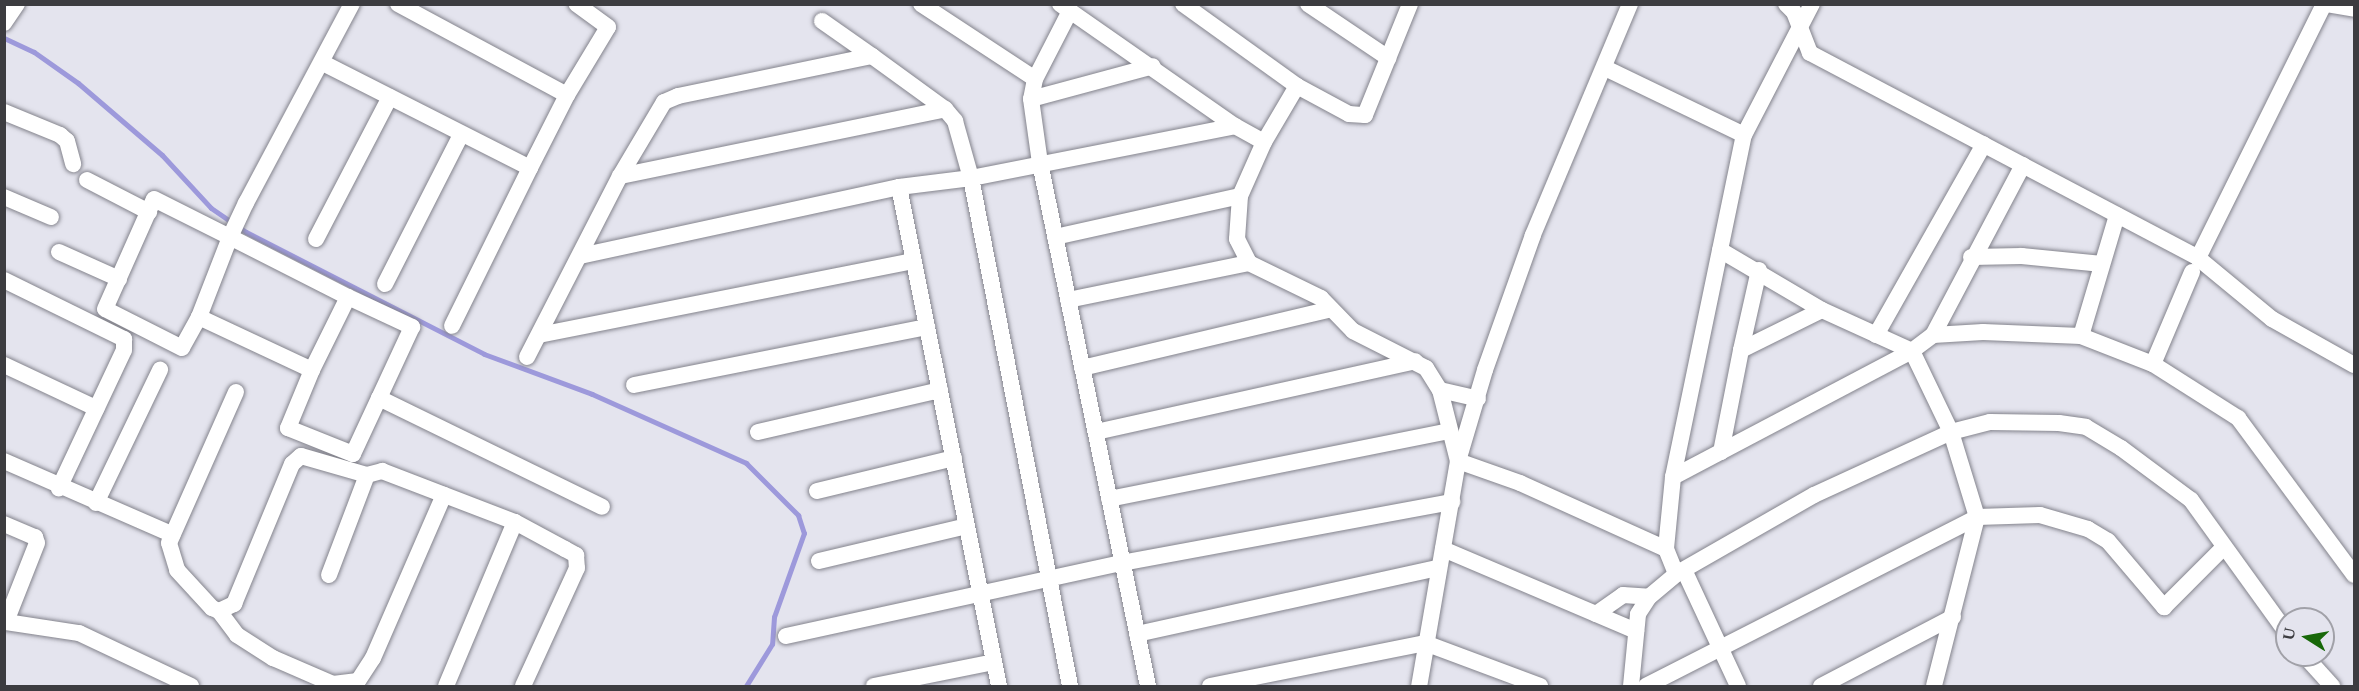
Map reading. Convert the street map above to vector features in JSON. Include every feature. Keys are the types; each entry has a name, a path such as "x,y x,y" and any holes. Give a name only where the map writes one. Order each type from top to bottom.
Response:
{"street":[{"path":"4,23 17,4"},
{"path":"348,297 312,370 288,428 353,454 412,327 348,297 234,229 154,199 105,309 182,348 199,317 234,229 352,4"},
{"path":"398,4 567,95"},
{"path":"452,326 567,95 608,27 576,4"},
{"path":"921,4 1035,80"},
{"path":"1183,4 1297,86 1360,118 1365,115 1410,4"},
{"path":"1308,4 1388,58"},
{"path":"1419,687 1458,461 1533,235 1630,4"},
{"path":"1786,4 1801,26 1810,53 2117,215 2195,265 2272,319 2355,365"},
{"path":"1665,549 1673,477 1744,135 1812,4"},
{"path":"2153,364 2195,265 2325,4 2355,9"},
{"path":"1148,687 1040,163 1031,99 1035,80 1065,8 1153,66 1235,126 1264,142"},
{"path":"822,21 945,109 955,121 970,178 1070,687"},
{"path":"527,357 620,176 664,102 678,96 872,56"},
{"path":"323,63 461,135 531,168"},
{"path":"1031,99 1153,66"},
{"path":"1605,68 1744,135"},
{"path":"1249,263 1238,239 1240,196 1264,142 1297,86"},
{"path":"316,239 390,97"},
{"path":"620,176 945,109"},
{"path":"4,112 60,135 67,141 73,164"},
{"path":"580,256 899,187 970,178 1235,126"},
{"path":"386,284 461,135"},
{"path":"1875,335 1984,144"},
{"path":"1673,477 1912,351 1933,335 1971,257 2023,165"},
{"path":"87,180 149,212"},
{"path":"899,187 999,687"},
{"path":"1055,237 1240,196"},
{"path":"4,197 51,217"},
{"path":"2081,336 2117,215"},
{"path":"1720,250 1759,270 1822,310 1912,351 1951,432 1977,517 1934,687"},
{"path":"59,252 119,279"},
{"path":"1971,257 2022,256 2102,264"},
{"path":"539,335 914,261"},
{"path":"1068,300 1249,263 1311,291 1353,331 1426,368 1440,390 1458,461"},
{"path":"1721,452 1759,270"},
{"path":"4,280 123,336 124,350 59,488"},
{"path":"1082,368 1331,309"},
{"path":"1741,350 1822,310"},
{"path":"199,317 312,370"},
{"path":"634,385 927,327"},
{"path":"1933,335 1993,332 2081,336 2153,364 2238,418 2274,461 2355,575"},
{"path":"1096,432 1415,361"},
{"path":"4,365 96,408"},
{"path":"96,503 160,370"},
{"path":"758,432 940,390"},
{"path":"1440,390 1478,399"},
{"path":"236,392 168,551 171,561 219,611 237,635 273,658 333,684 358,681 373,658 444,495"},
{"path":"379,398 602,507"},
{"path":"1631,687 1638,614 1649,597 1680,572 1814,495 1951,432 1990,422 2023,420 2086,427 2121,448 2182,493 2275,617"},
{"path":"1109,499 1449,431"},
{"path":"219,611 234,604 292,464 301,456 358,476 390,473 515,522 576,555 577,568 523,687"},
{"path":"817,491 954,458"},
{"path":"4,461 59,488 173,535"},
{"path":"1458,461 1520,483 1665,549 1680,572 1738,687"},
{"path":"329,575 367,475"},
{"path":"786,636 1122,563 1452,502"},
{"path":"1646,687 1977,517 2040,515 2088,529 2108,541 2164,607 2224,547"},
{"path":"446,687 515,522"},
{"path":"4,524 35,537 37,543 8,614 80,633 190,687"},
{"path":"819,561 967,526"},
{"path":"1443,549 1636,631"},
{"path":"1137,634 1438,568"},
{"path":"1596,614 1623,595 1649,597"},
{"path":"1821,687 1953,617"},
{"path":"1210,687 1425,643 1540,687"},
{"path":"874,687 994,662"},
{"path":"2314,667 2332,687"}],"waterway":[{"path":"4,38 34,52 78,83 162,155 211,208 246,232 484,354 592,394 746,463 798,515 804,533 774,617 772,644 746,686"}]}
